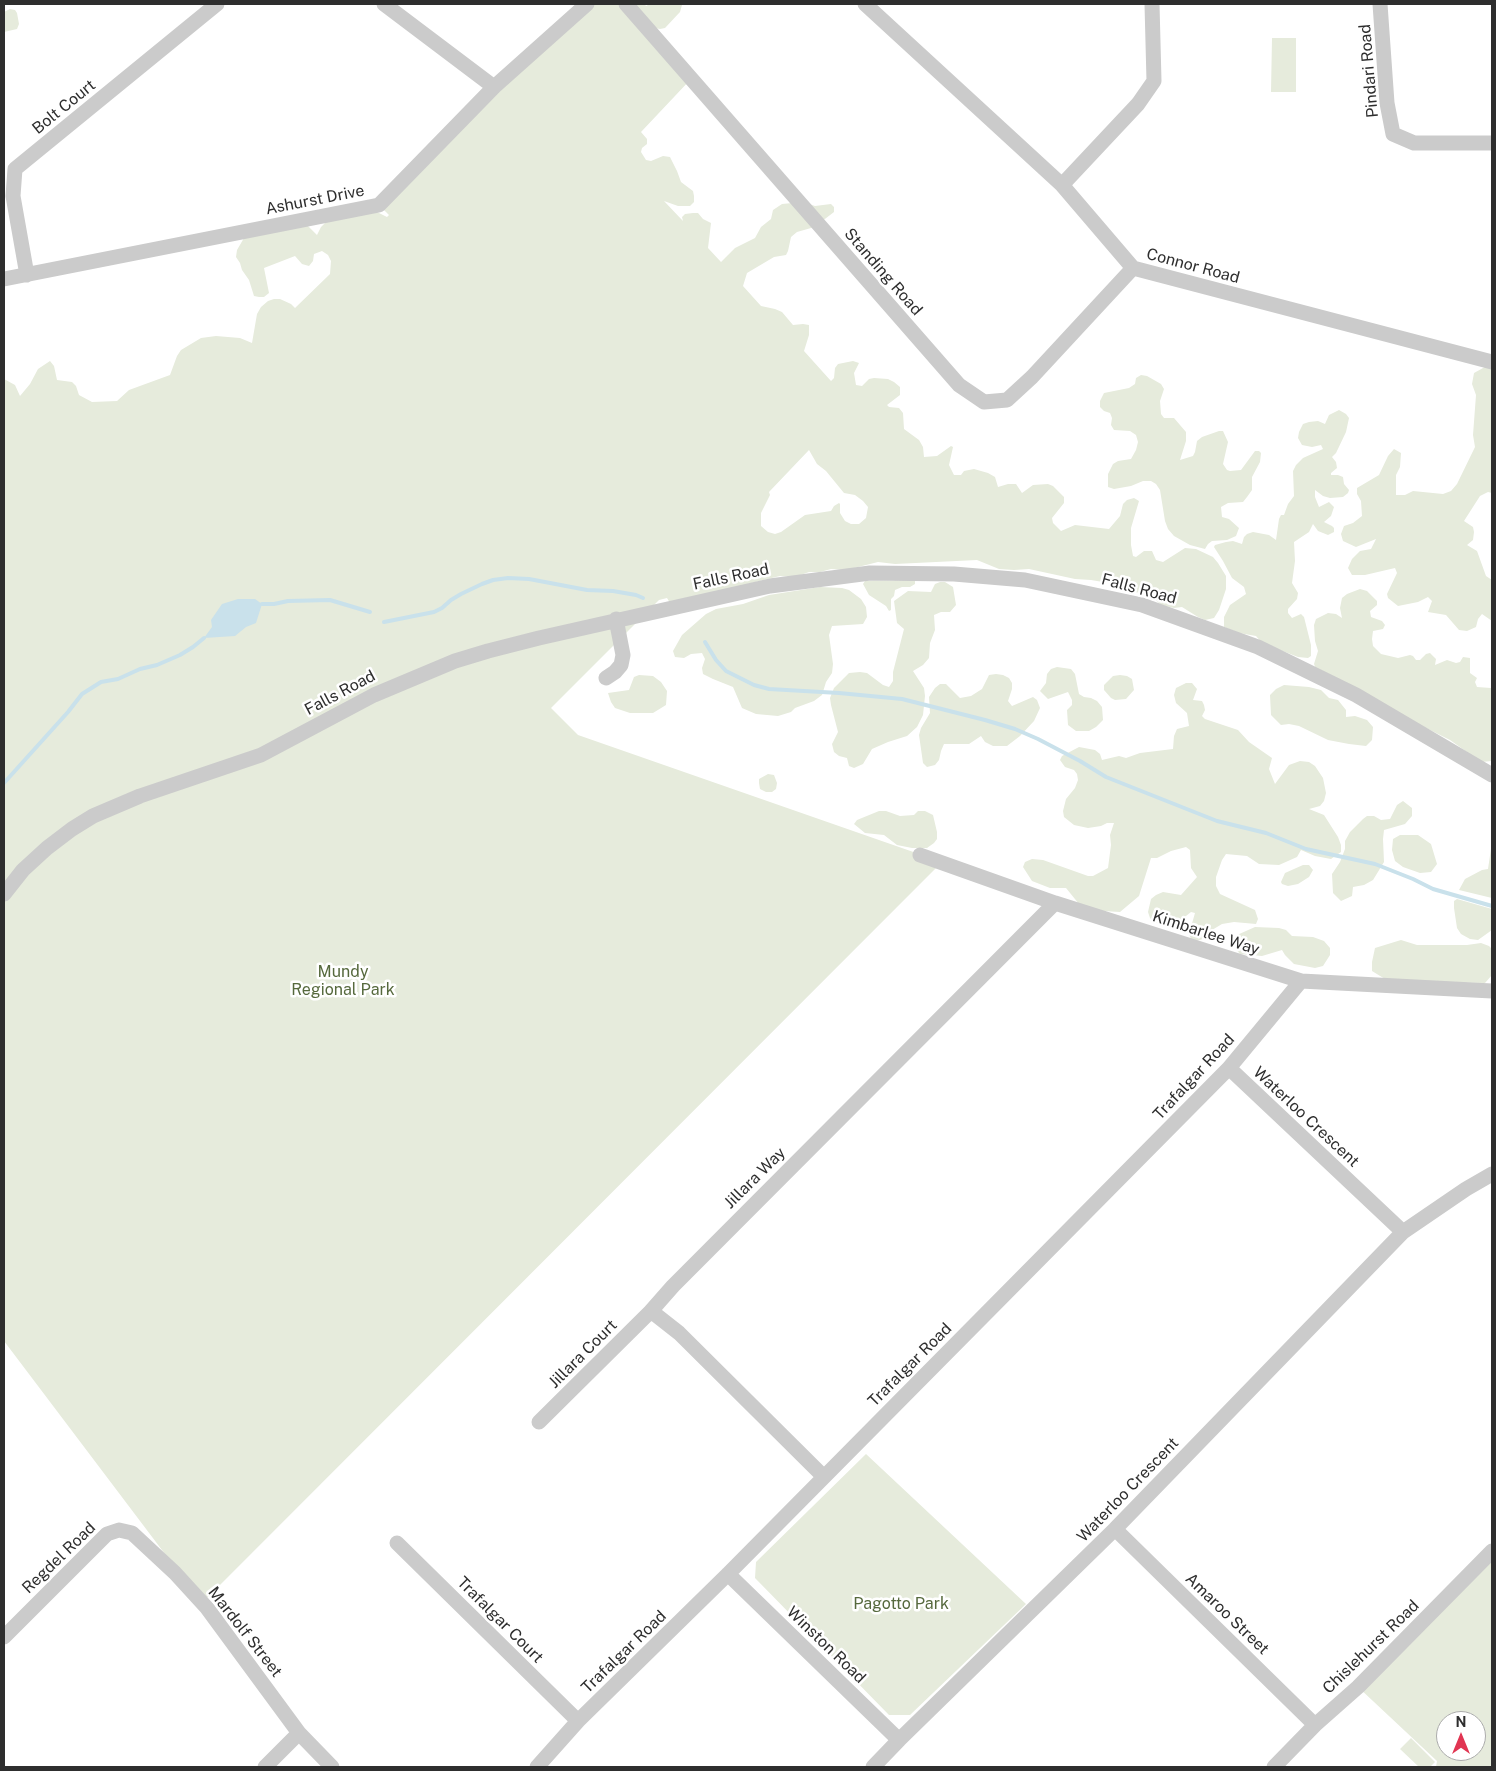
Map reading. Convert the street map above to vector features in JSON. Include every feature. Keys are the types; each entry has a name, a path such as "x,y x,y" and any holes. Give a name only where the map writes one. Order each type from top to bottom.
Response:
{"street":[{"name":"Bolt Court","path":"27,275 13,196 15,169 217,4"},
{"path":"384,4 494,87"},
{"name":"Ashurst Drive","path":"4,279 379,205 494,87 587,4"},
{"name":"Standing Road","path":"626,4 959,385 984,402 1007,400 1032,377 1133,268"},
{"name":"Connor Road","path":"865,4 1062,185 1133,268 1492,362"},
{"path":"1062,185 1138,104 1154,81 1152,4"},
{"name":"Pindari Road","path":"1380,4 1387,103 1393,134 1414,143 1492,143"},
{"name":"Falls Road","path":"4,894 23,870 46,848 78,825 109,808 261,755 374,695 447,664 488,650 770,586 870,573 954,574 1025,580 1142,605 1258,647 1356,695 1492,775"},
{"path":"606,678 621,665 623,655 616,620"},
{"name":"Kimbarlee Way","path":"920,855 1055,903 1301,981 1492,991"},
{"name":"Jillara Way","path":"651,1311 672,1286 1055,903"},
{"name":"Trafalgar Road","path":"537,1767 578,1722 824,1478 1229,1068 1301,981"},
{"name":"Waterloo Crescent","path":"1229,1068 1403,1232"},
{"name":"Waterloo Crescent","path":"873,1767 1115,1529 1403,1232 1466,1189 1492,1174"},
{"path":"651,1311 678,1333 824,1478"},
{"name":"Jillara Court","path":"539,1422 651,1311"},
{"name":"Amaroo Street","path":"1115,1529 1315,1725"},
{"name":"Regdel Road","path":"4,1637 96,1543 106,1534 119,1530"},
{"name":"Mardolf Street","path":"119,1530 132,1533 202,1603 236,1646 299,1733 332,1767"},
{"name":"Trafalgar Court","path":"397,1543 578,1722"},
{"name":"Chislehurst Road","path":"1274,1767 1315,1725 1358,1687 1492,1551"},
{"name":"Winston Road","path":"728,1574 899,1740"},
{"path":"265,1767 299,1733"}],"green space":[{"name":"Mundy Regional Park","path":"587,4 626,4 691,79 641,132 647,139 647,144 642,148 641,152 646,160 651,161 663,156 670,157 681,182 693,191 694,202 690,206 678,206 664,201 683,221 682,217 685,214 698,213 703,219 711,223 708,248 721,262 735,248 755,238 761,227 771,219 773,210 782,204 803,202 815,206 831,204 834,207 834,212 821,222 811,228 797,232 791,237 786,255 774,257 747,273 743,286 761,306 782,312 793,325 809,325 809,335 804,351 831,381 834,378 835,368 838,364 853,361 859,363 854,373 856,385 862,386 869,379 874,378 888,379 894,382 900,387 900,395 887,405 899,408 903,413 904,429 919,440 923,447 924,457 937,456 951,446 953,447 949,465 954,475 961,475 964,471 974,469 995,477 998,487 1016,484 1022,493 1033,485 1048,484 1053,486 1064,497 1064,503 1052,518 1053,523 1061,531 1075,525 1109,529 1120,516 1123,504 1127,500 1134,498 1139,501 1131,528 1133,556 1136,557 1144,551 1152,551 1156,560 1163,562 1185,548 1196,549 1213,557 1218,563 1226,576 1226,589 1219,610 1214,618 1205,620 1182,607 1174,608 1161,605 1151,595 1121,591 1109,583 1075,579 1029,569 999,569 977,560 895,564 878,562 846,570 831,569 809,572 795,577 780,576 670,603 667,598 659,600 551,708 578,735 942,862 202,1603 4,1341 4,379 15,385 20,396 30,384 38,369 50,361 54,366 57,380 72,382 76,386 79,395 92,402 117,401 129,390 170,375 181,350 201,338 216,336 240,338 252,343 257,314 261,307 268,301 280,299 295,308 330,274 331,261 328,255 322,251 314,254 313,261 309,266 302,264 295,256 264,268 269,293 264,297 254,296 249,280 236,257 237,250 244,238 306,224 317,235 326,222 377,212 387,217 389,215 379,205","holes":["809,450 817,464 826,471 844,493 855,495 863,501 868,507 866,518 859,524 851,524 845,521 840,513 839,503 831,511 805,515 781,532 775,534 768,532 761,526 761,513 770,495 769,492"]},
{"path":"633,4 647,6 648,4 682,5 680,12 665,28 660,29 655,28"},
{"path":"10,9 15,10 17,13 19,24 17,29 4,32 4,12"},
{"path":"1272,38 1296,38 1296,92 1271,92"},
{"path":"1492,363 1492,493 1488,492 1480,496 1464,521 1473,527 1474,532 1473,540 1467,545 1477,551 1486,576 1492,580 1492,621 1482,614 1478,619 1476,627 1467,631 1459,630 1446,615 1428,612 1432,601 1428,597 1418,602 1398,606 1388,598 1387,594 1397,573 1395,568 1365,575 1352,575 1348,568 1352,559 1360,551 1371,549 1376,539 1356,547 1343,541 1341,534 1344,526 1353,523 1362,516 1361,501 1357,494 1357,488 1379,475 1388,456 1394,449 1401,453 1400,467 1396,475 1396,495 1405,495 1413,491 1443,494 1451,491 1457,484 1475,447 1473,435 1476,395 1472,384 1474,373"},
{"path":"1141,375 1147,376 1161,384 1164,389 1160,401 1161,414 1164,418 1174,418 1186,432 1186,441 1180,460 1193,456 1197,441 1202,437 1219,431 1223,431 1228,442 1223,464 1227,470 1241,470 1255,451 1261,453 1260,462 1252,477 1252,490 1247,497 1243,502 1228,503 1221,507 1222,517 1229,519 1239,528 1236,536 1227,540 1212,541 1205,549 1190,545 1174,536 1168,529 1160,490 1156,484 1151,481 1143,481 1131,486 1114,489 1108,487 1108,474 1113,464 1118,461 1131,459 1138,442 1136,435 1130,431 1114,430 1111,425 1112,418 1110,413 1100,407 1100,401 1104,393 1129,388 1135,384 1136,378"},
{"path":"1339,410 1349,418 1346,432 1336,453 1332,457 1336,462 1337,468 1331,475 1343,477 1344,484 1349,490 1343,497 1330,498 1323,496 1315,490 1315,497 1319,507 1329,502 1334,507 1331,516 1324,522 1334,528 1334,532 1328,535 1318,531 1313,524 1309,532 1294,542 1295,561 1292,583 1298,593 1297,599 1288,609 1288,613 1292,618 1301,614 1304,617 1311,645 1311,656 1308,658 1298,657 1262,643 1256,636 1239,633 1224,627 1224,617 1230,605 1246,594 1244,587 1232,578 1214,547 1215,545 1233,541 1242,544 1244,537 1253,532 1269,535 1276,540 1279,519 1281,515 1284,515 1288,504 1294,496 1293,471 1296,465 1303,458 1323,449 1321,445 1312,447 1302,445 1298,438 1299,432 1303,424 1309,422 1318,421 1325,424 1329,415"},
{"path":"915,580 915,584 910,587 902,587 895,590 894,596 891,599 891,610 889,611 886,606 869,595 863,584 865,581"},
{"path":"945,582 953,587 956,605 950,612 941,612 934,615 935,630 930,643 929,658 923,665 913,671 924,688 923,715 917,727 907,736 872,749 863,764 854,768 849,766 847,758 839,756 834,752 832,744 838,732 830,698 834,688 849,673 860,672 867,673 883,685 889,687 893,681 893,672 904,629 897,623 894,601 908,591 931,592 935,584"},
{"path":"820,587 849,590 861,599 866,607 867,617 863,624 832,626 829,635 833,664 832,673 826,682 822,695 814,701 778,716 756,714 742,708 733,687 703,674 702,668 705,659 702,653 691,654 684,658 675,657 673,651 682,635 706,614 716,609 743,604 769,595"},
{"path":"1360,589 1367,591 1377,601 1377,605 1370,611 1371,617 1382,621 1385,625 1383,629 1373,631 1373,646 1381,654 1398,658 1410,655 1416,660 1420,660 1430,653 1436,659 1435,665 1447,660 1456,663 1460,662 1463,657 1470,658 1470,673 1477,678 1475,682 1477,687 1492,687 1492,761 1481,762 1450,740 1316,669 1314,664 1318,651 1314,625 1316,619 1328,613 1336,614 1342,618 1340,608 1342,598"},
{"path":"1057,667 1071,669 1075,674 1079,694 1097,701 1102,707 1103,720 1096,727 1089,731 1076,731 1068,725 1067,710 1072,705 1072,700 1068,692 1048,699 1040,691 1046,683 1047,674 1051,669"},
{"path":"996,674 1009,678 1012,683 1008,701 1012,706 1033,697 1037,700 1040,708 1034,721 1007,746 993,746 985,742 981,736 969,744 944,744 939,760 935,765 927,767 923,763 919,735 930,713 929,697 935,688 940,684 946,684 960,698 971,696 982,689 989,675"},
{"path":"639,675 653,676 661,682 667,691 666,705 653,713 630,713 615,708 608,693 629,690 634,677"},
{"path":"1120,675 1132,679 1134,690 1126,699 1115,700 1104,690 1104,685 1113,676"},
{"path":"1186,683 1192,683 1197,689 1193,700 1202,701 1205,710 1202,716 1205,719 1238,730 1249,742 1272,758 1269,769 1275,784 1289,765 1300,761 1309,762 1315,766 1323,778 1326,793 1324,801 1320,806 1309,809 1324,815 1341,845 1341,852 1331,859 1315,856 1301,850 1297,857 1279,865 1259,864 1247,856 1226,854 1216,877 1216,886 1220,894 1255,910 1258,919 1256,924 1234,922 1222,924 1207,933 1203,939 1196,941 1191,939 1189,934 1195,913 1191,912 1181,920 1166,926 1154,922 1148,912 1151,899 1156,895 1163,892 1181,895 1197,877 1191,868 1190,850 1186,847 1171,851 1157,858 1151,858 1139,896 1120,912 1103,911 1079,904 1066,888 1050,888 1032,881 1023,867 1025,862 1032,859 1043,860 1088,876 1093,876 1108,868 1111,845 1110,835 1114,823 1088,828 1074,825 1064,817 1063,811 1066,799 1075,788 1078,780 1074,770 1065,767 1060,760 1062,756 1079,747 1095,750 1100,754 1102,760 1119,756 1126,758 1140,753 1173,749 1174,736 1177,729 1189,726 1187,713 1176,703 1174,695 1176,688"},
{"path":"1284,685 1321,690 1329,698 1338,700 1346,710 1346,717 1355,716 1367,720 1373,727 1372,740 1366,746 1349,744 1328,740 1299,726 1281,725 1271,715 1270,695"},
{"path":"768,774 774,775 777,783 776,789 772,792 760,789 759,779"},
{"path":"1403,801 1412,808 1412,816 1405,824 1384,830 1384,862 1373,880 1364,885 1353,887 1352,896 1341,901 1333,893 1332,874 1340,862 1345,849 1345,841 1350,832 1367,816 1374,816 1381,820 1390,819 1397,805"},
{"path":"879,811 886,811 900,816 914,815 918,811 925,811 933,815 937,839 927,848 912,848 897,845 884,835 865,833 854,824 857,820"},
{"path":"1400,835 1418,835 1431,844 1437,864 1431,872 1420,873 1403,867 1395,861 1392,850 1393,839"},
{"path":"1492,842 1492,898 1459,890 1465,879 1488,869"},
{"path":"1303,865 1309,865 1313,870 1309,877 1298,884 1288,886 1282,884 1285,873"},
{"path":"1457,899 1492,909 1492,930 1478,940 1470,939 1461,934 1457,928 1454,908 1454,901"},
{"path":"1255,927 1279,928 1286,930 1292,936 1313,937 1324,941 1330,948 1330,955 1323,966 1315,968 1294,964 1282,950 1262,956 1240,954 1234,947 1237,935"},
{"path":"1401,940 1417,945 1467,945 1481,943 1489,946 1492,949 1492,975 1485,983 1422,982 1385,979 1372,971 1375,948"},
{"name":"Pagotto Park","path":"866,1454 1026,1604 910,1715 889,1715 755,1578 756,1562"},
{"path":"1492,1551 1492,1767 1436,1767 1437,1761 1486,1761 1486,1711 1436,1711 1436,1760 1358,1687"},
{"path":"1411,1738 1435,1762 1430,1767 1419,1767 1400,1749"}],"water":[{"path":"238,599 255,599 262,604 256,623 246,627 235,636 204,638 212,627 211,620 222,604"}],"waterway":[{"path":"384,622 434,612 461,594 482,584 508,578 529,579 587,590 613,591 643,598"},
{"path":"262,604 330,600 370,612"},
{"path":"4,783 82,694 101,682 118,679 180,655 204,638"},
{"path":"705,642 716,660 726,671 754,685 769,689 902,699 985,720 1015,729 1038,739 1106,777 1217,821 1266,833 1306,849 1375,864 1433,889 1492,906"}]}
